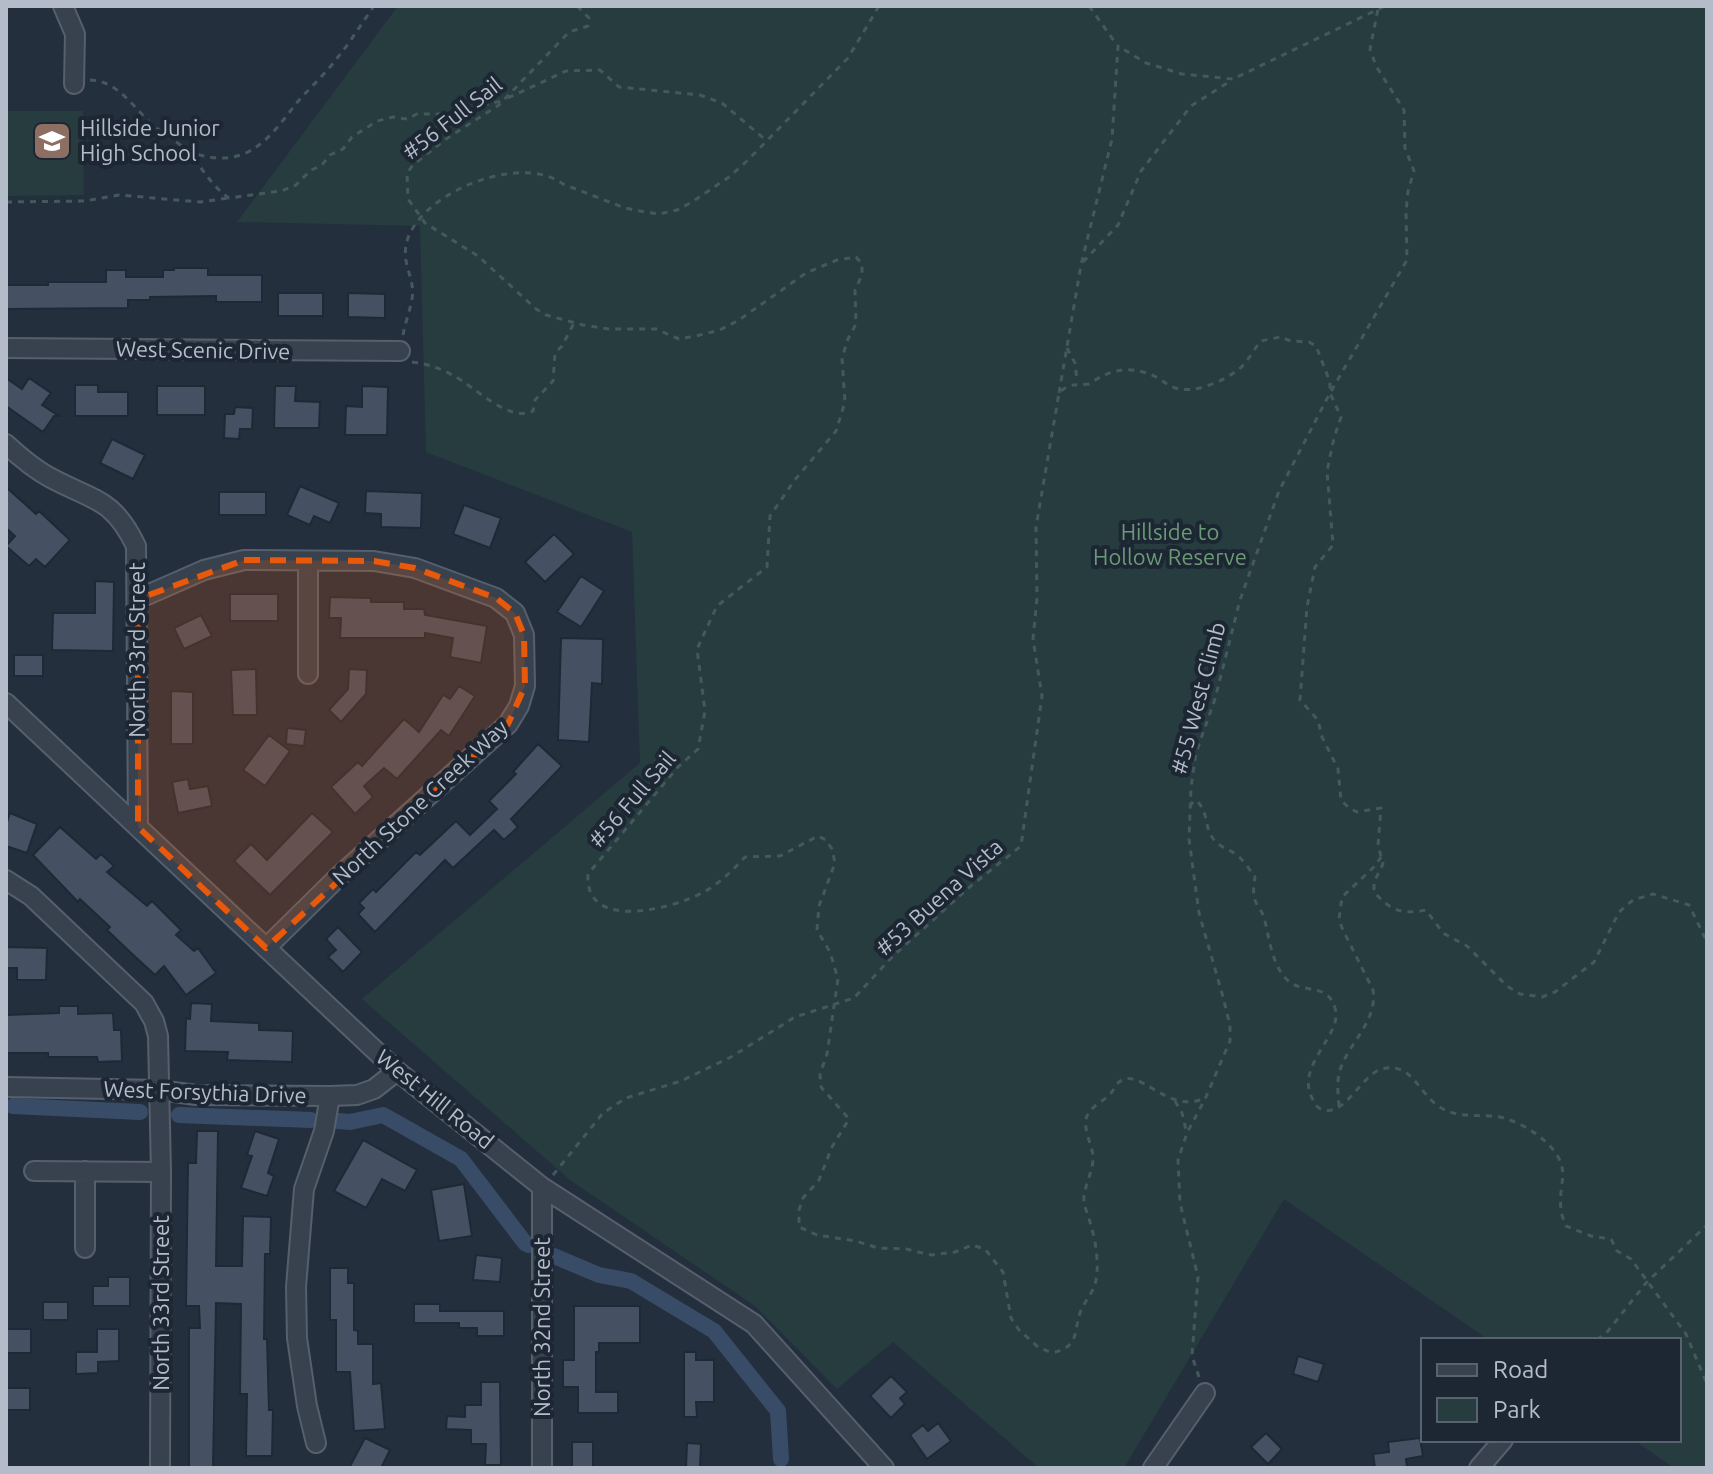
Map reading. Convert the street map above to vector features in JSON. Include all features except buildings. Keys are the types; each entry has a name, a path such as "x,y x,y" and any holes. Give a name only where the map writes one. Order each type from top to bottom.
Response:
{"street":[{"path":"63,6 77,42 74,84"},
{"name":"West Scenic Drive","path":"6,348 397,348"},
{"name":"North 33rd Street","path":"6,444 26,463 52,479 91,495 119,517 136,546 138,827"},
{"name":"North Stone Creek Way","path":"138,599 204,570 244,560 374,561 415,568 496,598 515,613 524,635 525,686 519,706 508,724 336,879 266,948"},
{"path":"308,561 308,674"},
{"name":"West Hill Road","path":"6,703 397,1071 543,1187 754,1324 884,1468"},
{"name":"North 33rd Street","path":"6,880 31,896 144,1003 158,1036 160,1468"},
{"name":"West Forsythia Drive","path":"6,1087 159,1090 196,1095 330,1096 365,1092 397,1071"},
{"path":"316,1443 297,1338 296,1287 304,1189 324,1131 330,1096"},
{"path":"34,1171 161,1172"},
{"path":"85,1171 85,1248"},
{"name":"North 32nd Street","path":"542,1468 543,1187"},
{"path":"1153,1468 1205,1393"},
{"path":"1479,1468 1501,1442"}],"path":[{"path":"187,151 206,158 227,157 247,152 265,139 281,125 338,57 374,6"},
{"name":"#56 Full Sail","path":"577,6 589,18 588,26 569,32 504,100 413,165 407,173 406,186 413,210 421,219 478,256 536,309 574,323 609,329 656,329 679,339 720,330 806,273 837,260 856,257 862,264 862,275 855,290 856,324 842,358 845,402 836,431 794,481 770,516 767,567 717,606 697,649 705,711 698,749 678,767 588,874 587,888 597,904 614,911 664,908 706,892 727,877 745,857 780,856 818,836 826,840 835,863 819,906 817,930 838,979 827,1054 820,1074 821,1087 849,1119 832,1147 819,1180 803,1198 799,1227 817,1235 878,1248 906,1249 931,1255 955,1252 972,1245 985,1249 1003,1272 1011,1318 1038,1347 1052,1353 1073,1343 1080,1314 1097,1278 1092,1228 1084,1197 1093,1157 1087,1134 1089,1113 1111,1094 1118,1081 1127,1078 1136,1078 1175,1101"},
{"path":"574,323 554,356 553,381 535,400 533,411 522,415 500,406 439,368 397,361 397,348 412,299 403,253 409,235 438,202 479,181 526,172 554,178 625,208 659,214 677,210 729,177 767,141 848,58 879,6"},
{"path":"1089,6 1118,46 1146,63 1182,74 1233,79"},
{"path":"1081,265 1118,225 1141,171 1191,106 1233,79 1382,7"},
{"name":"#55 West Climb","path":"1205,1393 1192,1356 1198,1277 1177,1183 1178,1160 1187,1133 1230,1041 1230,1025 1199,913 1188,811 1196,753 1215,699 1240,600 1279,491 1330,393 1407,260 1407,202 1414,171 1405,148 1404,110 1376,66 1370,49 1382,7"},
{"name":"#53 Buena Vista","path":"543,1187 603,1113 626,1098 681,1081 731,1057 795,1017 854,998 893,956 1021,846 1042,696 1033,639 1037,598 1036,527 1081,265 1112,139 1118,46"},
{"path":"6,202 85,201 119,195 200,202 281,191 296,185 330,155 343,149 352,137 377,121 393,117 407,119 417,114 449,114 491,106 566,71 586,68 600,70 619,87 700,95 722,103 767,141"},
{"path":"74,84 93,80 106,83 187,151 215,188 229,198"},
{"path":"1059,393 1066,386 1089,384 1099,375 1126,369 1151,375 1169,386 1194,389 1218,381 1239,369 1261,341 1280,337 1316,346 1330,382 1330,393 1341,417 1327,471 1333,545 1315,567 1307,607 1300,700 1318,720 1322,737 1338,769 1341,800 1357,812 1381,808 1378,845 1383,864 1374,882 1374,892 1389,909 1412,913 1426,910 1443,933 1467,946 1496,978 1520,994 1542,997 1576,977 1594,962 1619,912 1633,900 1653,894 1689,905 1707,942"},
{"path":"1067,348 1075,363 1077,383"},
{"path":"1188,811 1193,801 1198,802 1204,809 1210,834 1215,841 1238,856 1255,877 1254,900 1263,915 1265,930 1284,977 1292,984 1322,990 1335,1006 1337,1017 1311,1066 1307,1082 1316,1106 1320,1109 1339,1106 1355,1093 1364,1079 1378,1070 1395,1067 1409,1072 1424,1095 1443,1109 1461,1116 1494,1116 1526,1128 1549,1145 1564,1170 1560,1207 1566,1226 1591,1236 1611,1239 1617,1251 1631,1259 1686,1334 1707,1384"},
{"path":"1339,1106 1339,1075 1370,1017 1374,998 1339,919 1342,897 1375,866 1382,854"},
{"path":"1175,1101 1198,1102 1206,1097"},
{"path":"1175,1101 1187,1133"},
{"path":"1599,1338 1646,1283 1707,1225"}],"highlighted area":[{"path":"244,560 374,561 415,568 496,598 515,613 524,635 525,686 508,724 266,948 138,827 138,599"}],"green space":[{"name":"Hillside to Hollow Reserve","path":"398,6 1707,6 1707,1468 1674,1468 1637,1442 1681,1442 1681,1338 1486,1338 1284,1199 1124,1468 1039,1468 893,1342 837,1389 755,1306 570,1180 362,999 640,763 632,532 426,452 420,226 237,222"},
{"path":"6,111 83,111 84,195 6,196"}],"waterway":[{"path":"13,1106 140,1112"},
{"path":"179,1115 311,1120"},
{"path":"338,1121 350,1122 383,1115 461,1159 529,1245"},
{"path":"554,1256 599,1275 631,1281 714,1331 778,1411 781,1459"}],"place":[{"name":"Hillside Junior High School","path":"52,141"}]}
